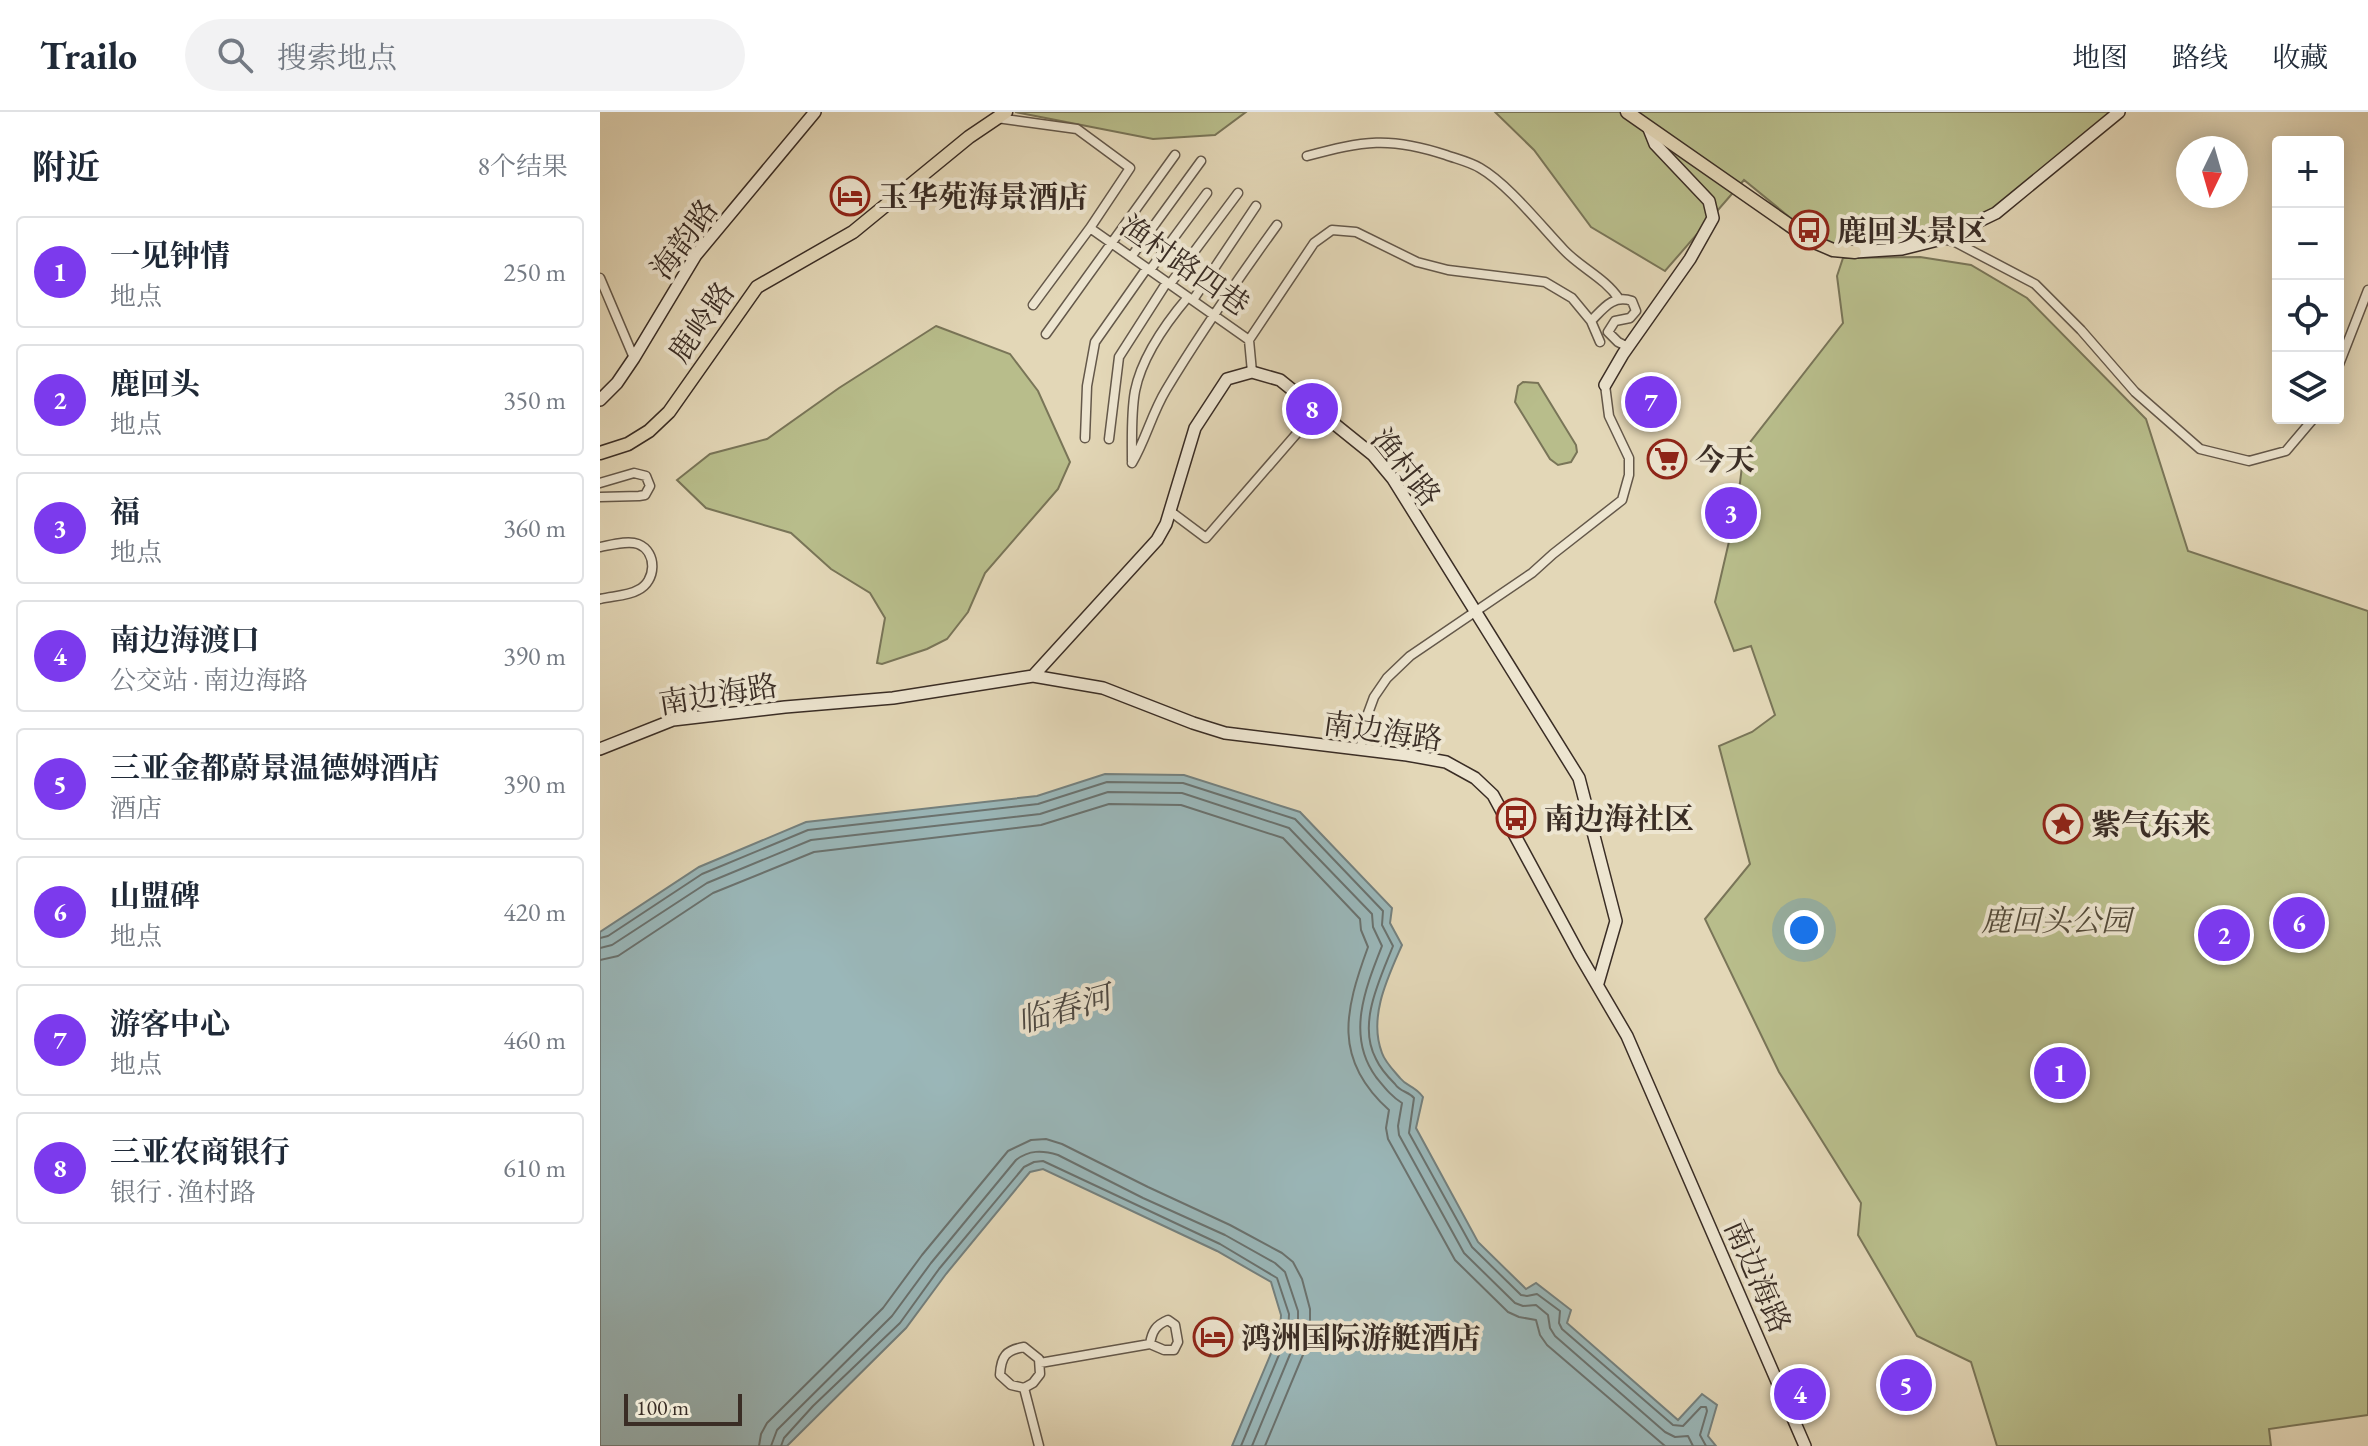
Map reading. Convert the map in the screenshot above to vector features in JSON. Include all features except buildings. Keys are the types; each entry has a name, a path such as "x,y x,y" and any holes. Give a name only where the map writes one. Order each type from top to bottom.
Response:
{"main road":[{"name":"海韵路","path":"600,400 617,383 634,358 696,255 815,112"},
{"path":"1627,112 1812,241 1833,250 1855,252 1902,249 1942,239 1996,213 2119,112"},
{"name":"鹿岭路","path":"600,453 628,444 649,431 669,412 757,287 853,232 1001,115"},
{"path":"1605,385 1690,259 1713,218 1709,201 1655,144 1649,129"},
{"path":"1033,676 1157,540 1170,511 1195,428 1227,379 1252,372"},
{"name":"渔村路","path":"1252,372 1280,380 1373,455 1393,479 1579,778 1616,921 1598,983"},
{"name":"南边海路","path":"600,749 673,720 893,698 1033,676 1103,688 1225,733 1446,762 1475,778 1493,795 1627,1036 1805,1446"}],"street":[{"name":"渔村路四巷","path":"1001,115 1077,129 1130,168 1090,228 1249,340 1252,372"},
{"path":"1307,156 1373,141 1413,145 1480,168 1525,208 1570,257 1605,283 1619,299"},
{"path":"1046,334 1175,155"},
{"path":"1131,257 1201,161"},
{"path":"1085,438 1087,386 1095,342 1207,193"},
{"path":"1109,439 1119,357 1169,283 1238,193"},
{"path":"1256,206 1190,298 1165,323 1143,367 1135,389 1132,463 1144,443 1163,394 1213,314 1277,225"},
{"path":"1033,305 1090,228"},
{"path":"1249,340 1314,243 1332,230 1356,232 1417,262 1448,270 1545,282 1572,298 1591,321 1600,342"},
{"path":"1942,239 1967,248 2035,284 2081,330 2135,392 2200,449 2249,461 2286,451 2309,424"},
{"path":"600,278 634,358"},
{"path":"2344,352 2368,290"},
{"path":"1591,321 1608,303 1619,299 1632,301 1636,311 1630,318 1615,321 1608,332 1628,347"},
{"path":"1360,750 1374,697 1387,678 1410,656 1478,613 1622,500 1629,475 1629,458 1609,416 1605,385"},
{"path":"1170,511 1206,538 1318,409"},
{"path":"600,483 634,473 646,476 650,486 645,495 600,497"},
{"path":"600,547 636,543 648,550 653,561 651,578 640,590 600,599"},
{"path":"1040,1363 1150,1344"},
{"path":"1024,1347 1033,1351 1040,1363 1040,1374 1024,1388 1005,1381 1000,1375 1003,1356 1009,1350 1024,1347"},
{"path":"1024,1388 1039,1446"}],"green space":[{"path":"1015,112 1246,112 1215,135 1153,139"},
{"path":"1495,112 2117,112 1961,236 1871,249 1826,247 1744,180 1665,271 1591,227 1534,150"},
{"name":"鹿回头公园","path":"1920,257 1971,265 2027,298 2146,419 2188,551 2368,611 2368,1415 2269,1429 2271,1446 1997,1446 1971,1362 1917,1336 1858,1235 1861,1203 1779,1072 1705,919 1750,864 1719,746 1752,732 1775,715 1751,646 1734,651 1715,602 1737,507 1744,450 1843,323 1837,276 1843,258"},
{"path":"936,326 1010,354 1038,391 1070,462 1058,489 985,573 968,612 947,639 882,664 877,663 885,618 870,593 831,569 791,533 706,508 677,480 710,454 767,439"},
{"path":"1523,382 1538,383 1576,445 1577,452 1571,462 1558,465 1550,459 1515,402 1518,386"}],"water":[{"name":"临春河","path":"1105,774 1184,775 1300,812 1392,908 1390,923 1402,945 1378,1011 1378,1039 1390,1066 1423,1097 1416,1128 1478,1242 1526,1289 1536,1283 1571,1310 1567,1323 1678,1420 1702,1394 1717,1405 1708,1436 1716,1446 1232,1446 1280,1332 1281,1315 1271,1282 1217,1251 1043,1169 1030,1172 906,1328 787,1446 600,1446 600,932 699,867 806,822 1037,796"}],"place":[{"name":"玉华苑海景酒店","path":"850,196"},
{"name":"鹿回头景区","path":"1809,230"},
{"name":"游客中心","path":"1651,402"},
{"name":"三亚农商银行","path":"1312,409"},
{"name":"今天","path":"1667,459"},
{"name":"福","path":"1731,513"},
{"name":"南边海社区","path":"1516,818"},
{"name":"紫气东来","path":"2063,824"},
{"name":"山盟碑","path":"2299,923"},
{"name":"鹿回头","path":"2224,935"},
{"name":"一见钟情","path":"2060,1073"},
{"name":"鸿洲国际游艇酒店","path":"1213,1337"},
{"name":"三亚金都蔚景温德姆酒店","path":"1906,1385"},
{"name":"南边海渡口","path":"1800,1394"}]}
